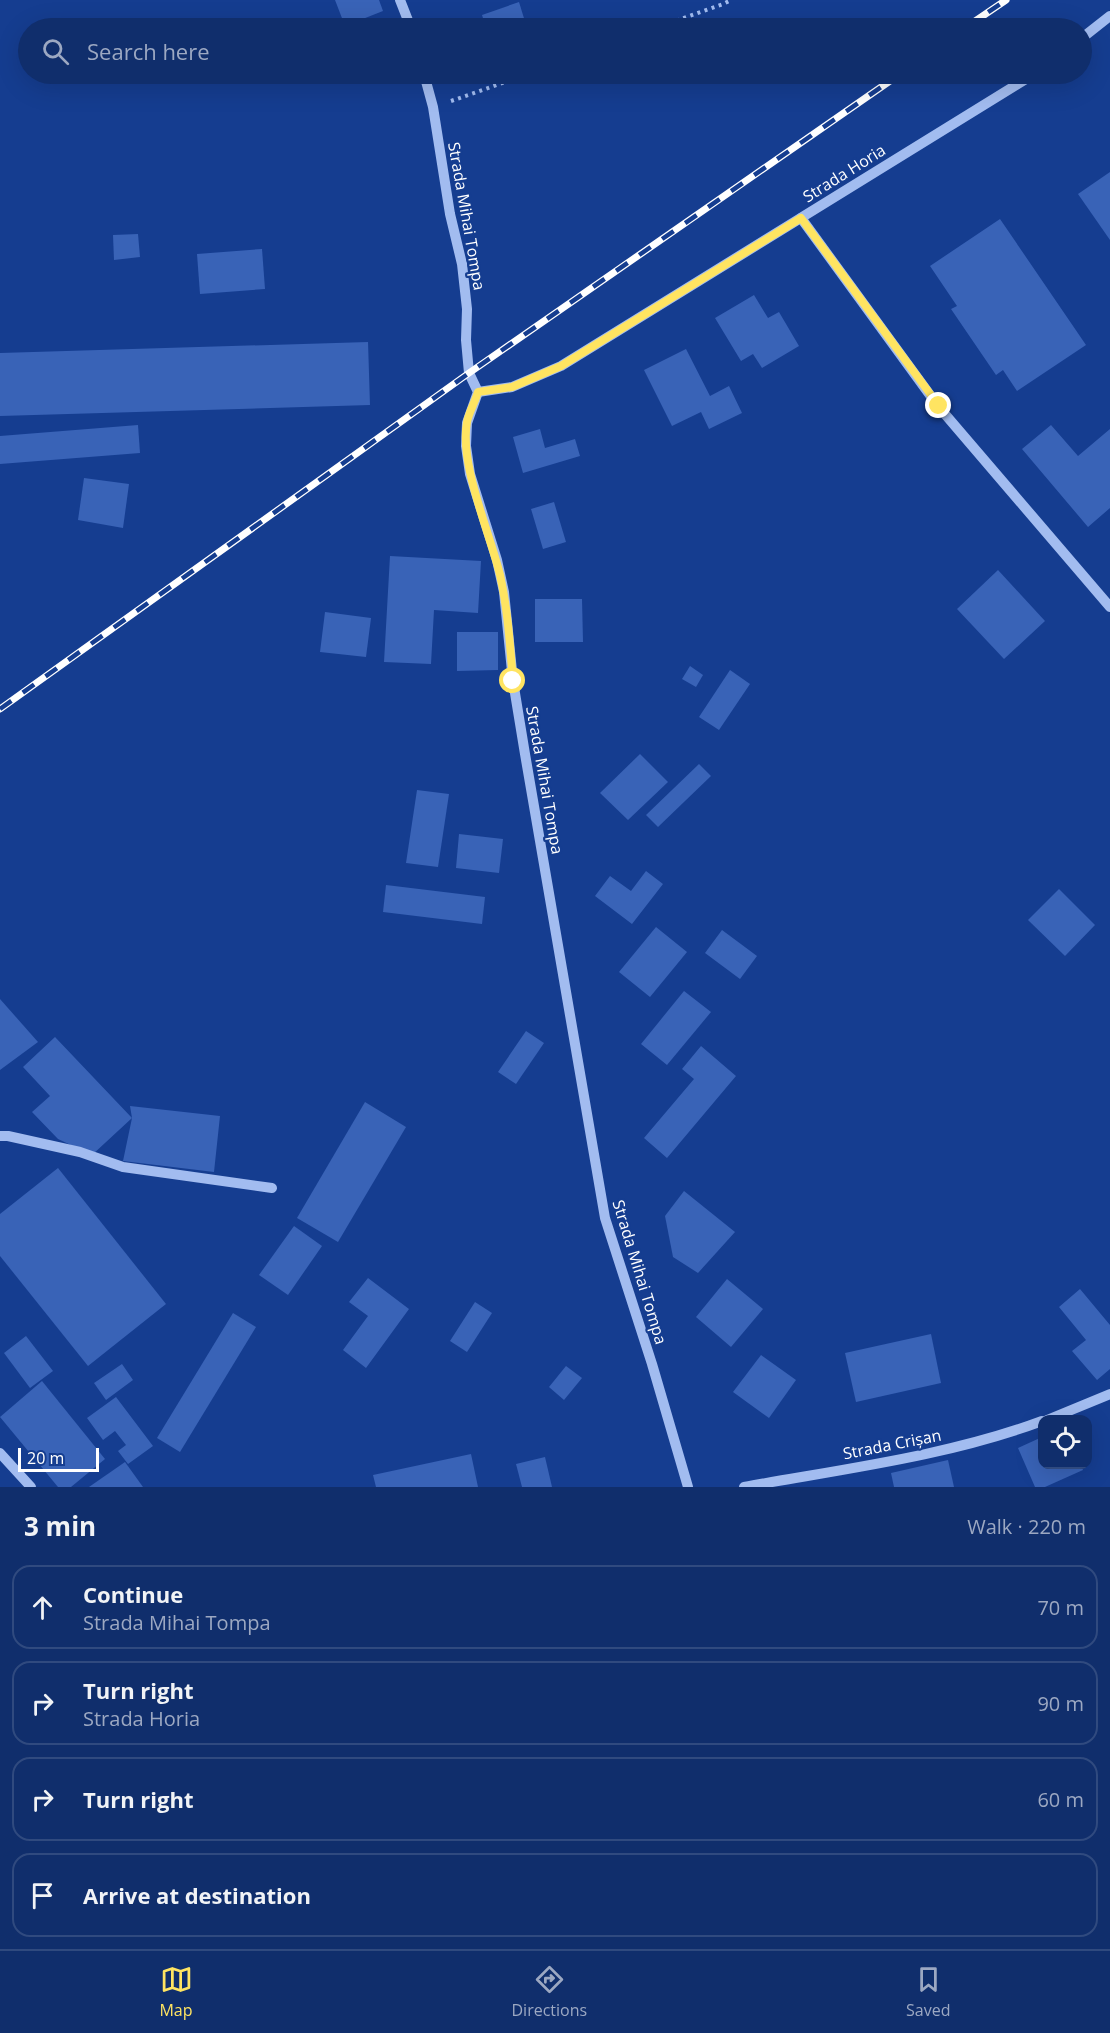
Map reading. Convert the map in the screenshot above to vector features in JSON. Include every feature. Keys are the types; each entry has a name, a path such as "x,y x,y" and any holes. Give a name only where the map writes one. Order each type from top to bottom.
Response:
{"street":[{"path":"400,0 407,18"},
{"path":"1092,30 1110,16"},
{"name":"Strada Mihai Tompa","path":"427,84 433,107 450,214 462,264 467,309 466,340 469,373 478,392 467,423 466,446 470,474 497,560 504,592 513,681 605,1218 652,1364 688,1487"},
{"name":"Strada Horia","path":"478,392 512,387 561,366 1018,84"},
{"path":"801,218 939,406 1110,607"},
{"path":"0,1136 80,1152 123,1167 272,1188"},
{"path":"1057,1415 1110,1394"},
{"name":"Strada Crișan","path":"744,1487 929,1452 1019,1430 1038,1423"},
{"path":"0,1453 31,1487"}],"path":[{"path":"681,18 730,0"},
{"path":"433,107 499,84"}],"building":[{"path":"335,0 379,0 383,11 365,18 342,18"},
{"path":"519,2 524,18 483,18 482,15"},
{"path":"1110,172 1110,240 1078,194"},
{"path":"1000,219 1086,345 1017,391 1003,370 996,375 951,309 957,306 930,266"},
{"path":"138,234 140,257 114,260 113,235"},
{"path":"262,249 265,289 200,294 197,254"},
{"path":"754,295 768,318 779,312 799,346 762,368 753,354 741,361 715,318"},
{"path":"368,342 370,405 0,416 0,353"},
{"path":"686,349 710,396 729,386 742,413 709,429 701,412 672,426 644,370"},
{"path":"138,425 140,453 0,464 0,436"},
{"path":"1051,425 1078,456 1110,429 1110,508 1088,527 1022,449"},
{"path":"540,429 545,448 575,439 580,456 523,473 513,437"},
{"path":"84,478 129,484 123,528 78,520"},
{"path":"554,502 566,542 543,549 531,509"},
{"path":"390,556 481,561 478,613 434,610 431,664 384,662"},
{"path":"998,570 1045,621 1004,659 957,609"},
{"path":"535,599 582,599 583,642 535,642"},
{"path":"325,612 371,618 366,657 320,652"},
{"path":"457,632 498,632 498,670 457,671"},
{"path":"690,666 703,675 696,687 682,679"},
{"path":"730,670 750,684 719,730 699,717"},
{"path":"640,754 668,782 628,820 600,793"},
{"path":"699,764 711,776 658,827 646,815"},
{"path":"417,790 449,794 438,867 406,863"},
{"path":"459,834 503,839 499,873 456,868"},
{"path":"646,871 663,884 632,924 595,896 610,876 631,891"},
{"path":"386,885 485,897 482,924 383,912"},
{"path":"1059,889 1095,925 1065,956 1028,920"},
{"path":"656,927 687,952 650,997 619,972"},
{"path":"722,930 757,956 740,979 705,953"},
{"path":"684,991 711,1012 667,1065 641,1044"},
{"path":"0,999 38,1042 0,1070"},
{"path":"526,1031 544,1043 516,1084 498,1072"},
{"path":"55,1037 132,1118 92,1155 58,1139 32,1112 50,1096 23,1067"},
{"path":"701,1046 736,1076 667,1158 644,1138 694,1079 682,1069"},
{"path":"365,1102 406,1127 338,1242 297,1218"},
{"path":"130,1106 220,1116 214,1172 123,1161 132,1118"},
{"path":"58,1168 166,1304 88,1366 0,1256 0,1214"},
{"path":"684,1191 735,1232 698,1273 673,1257 665,1216"},
{"path":"294,1226 322,1246 288,1295 259,1275"},
{"path":"368,1278 409,1309 366,1368 343,1350 368,1316 349,1302"},
{"path":"727,1279 763,1309 731,1347 696,1317"},
{"path":"1080,1289 1110,1325 1110,1369 1097,1380 1072,1351 1086,1340 1059,1307"},
{"path":"475,1302 492,1313 467,1352 450,1341"},
{"path":"233,1313 256,1327 180,1452 157,1438"},
{"path":"931,1334 941,1383 856,1402 845,1353"},
{"path":"26,1336 53,1371 30,1388 4,1353"},
{"path":"761,1355 796,1380 769,1418 733,1392"},
{"path":"122,1364 133,1380 106,1400 94,1383"},
{"path":"566,1366 582,1378 564,1400 549,1387"},
{"path":"42,1381 105,1459 71,1487 58,1487 0,1417"},
{"path":"116,1397 153,1446 128,1464 118,1451 126,1445 115,1431 103,1440 87,1418"},
{"path":"1038,1439 1038,1469 1083,1470 1045,1487 1035,1487 1018,1448"},
{"path":"471,1454 478,1487 376,1487 373,1475"},
{"path":"545,1457 552,1487 522,1487 516,1464"},
{"path":"948,1460 954,1487 894,1487 891,1473"},
{"path":"125,1462 143,1487 89,1487"}],"railway":[{"path":"980,18 1006,0"},
{"path":"0,709 469,373 886,84"}],"route":[{"path":"513,681 504,592 497,560 470,474 466,446 467,423 478,392 512,387 561,366 801,218 939,406"}]}
